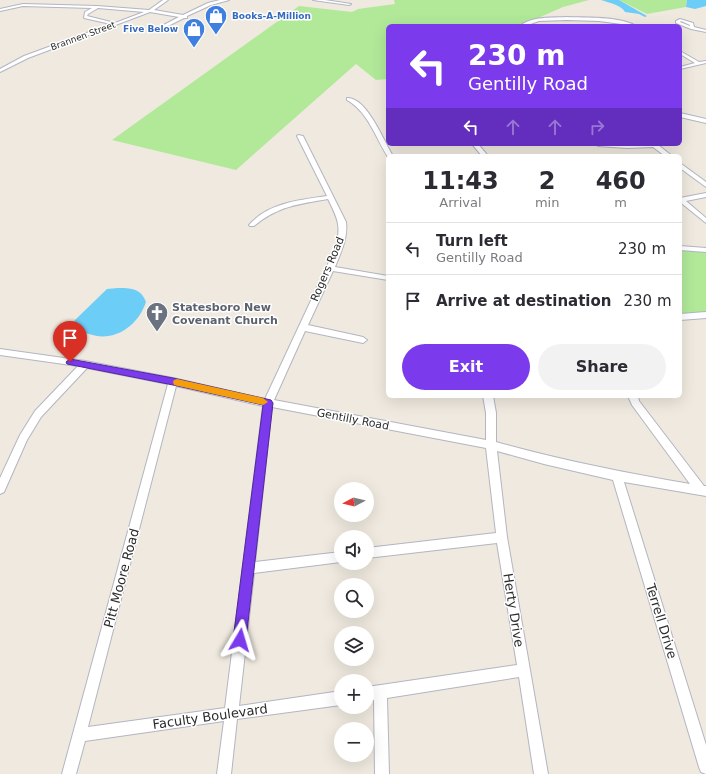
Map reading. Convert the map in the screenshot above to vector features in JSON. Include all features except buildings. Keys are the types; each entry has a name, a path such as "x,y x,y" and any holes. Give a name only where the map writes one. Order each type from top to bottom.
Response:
{"street":[{"name":"Brannen Street","path":"0,71 26,57 150,11 166,0"},
{"path":"158,30 186,17 208,4 227,0"},
{"path":"315,0 349,4"},
{"path":"0,10 23,5 97,7 150,11 186,17"},
{"path":"97,7 86,14 85,17 115,24"},
{"path":"563,19 568,22"},
{"path":"526,24 539,20 563,19 613,21 629,24"},
{"path":"692,28 706,31"},
{"path":"682,53 699,64"},
{"path":"682,68 706,62"},
{"path":"349,99 356,102 367,112 389,154"},
{"path":"682,115 706,121"},
{"name":"Rogers Road","path":"224,774 268,403 342,239 343,224 300,136"},
{"path":"477,146 483,154"},
{"path":"656,146 666,154"},
{"path":"682,167 706,185"},
{"path":"682,200 706,195"},
{"path":"252,225 271,210 330,197"},
{"path":"682,202 706,220"},
{"path":"682,248 706,250"},
{"path":"329,268 386,278"},
{"path":"682,316 706,315"},
{"path":"302,327 363,340"},
{"name":"Gentilly Road","path":"0,352 85,364 173,381 268,403 491,446 544,460 617,476 704,491"},
{"path":"0,489 23,438 38,414 85,364"},
{"name":"Pitt Moore Road","path":"69,774 173,381"},
{"name":"Herty Drive","path":"488,398 491,413 491,446 502,537 541,774"},
{"path":"634,398 635,402 704,491"},
{"name":"Terrell Drive","path":"617,476 706,767"},
{"path":"374,553 502,537"},
{"path":"249,568 334,558"},
{"path":"382,774 374,693 524,670"},
{"name":"Faculty Boulevard","path":"79,735 231,712 334,699"}],"green space":[{"path":"394,0 589,0 563,7 529,22 520,24 386,24 386,79 376,80 356,64 236,170 112,140 299,6 352,12 358,9 395,4"},
{"path":"619,0 687,0 686,7 647,14"},
{"path":"682,250 706,252 706,313 682,314"}],"water":[{"path":"601,0 619,0 647,16 645,17 639,14 625,12 618,6"},
{"path":"687,0 706,0 706,6 695,9 686,7"},
{"path":"118,288 138,291 144,297 146,302 142,311 131,325 116,334 107,336 98,336 82,332 72,327 75,320 107,289"}],"slow traffic":[{"path":"177,382 263,402"}],"place":[{"name":"Books-A-Million","path":"216,36"},
{"name":"Five Below","path":"194,48"},
{"name":"Statesboro New Covenant Church","path":"157,332"}],"route":[{"path":"70,362 173,381 268,403 240,640"}]}
